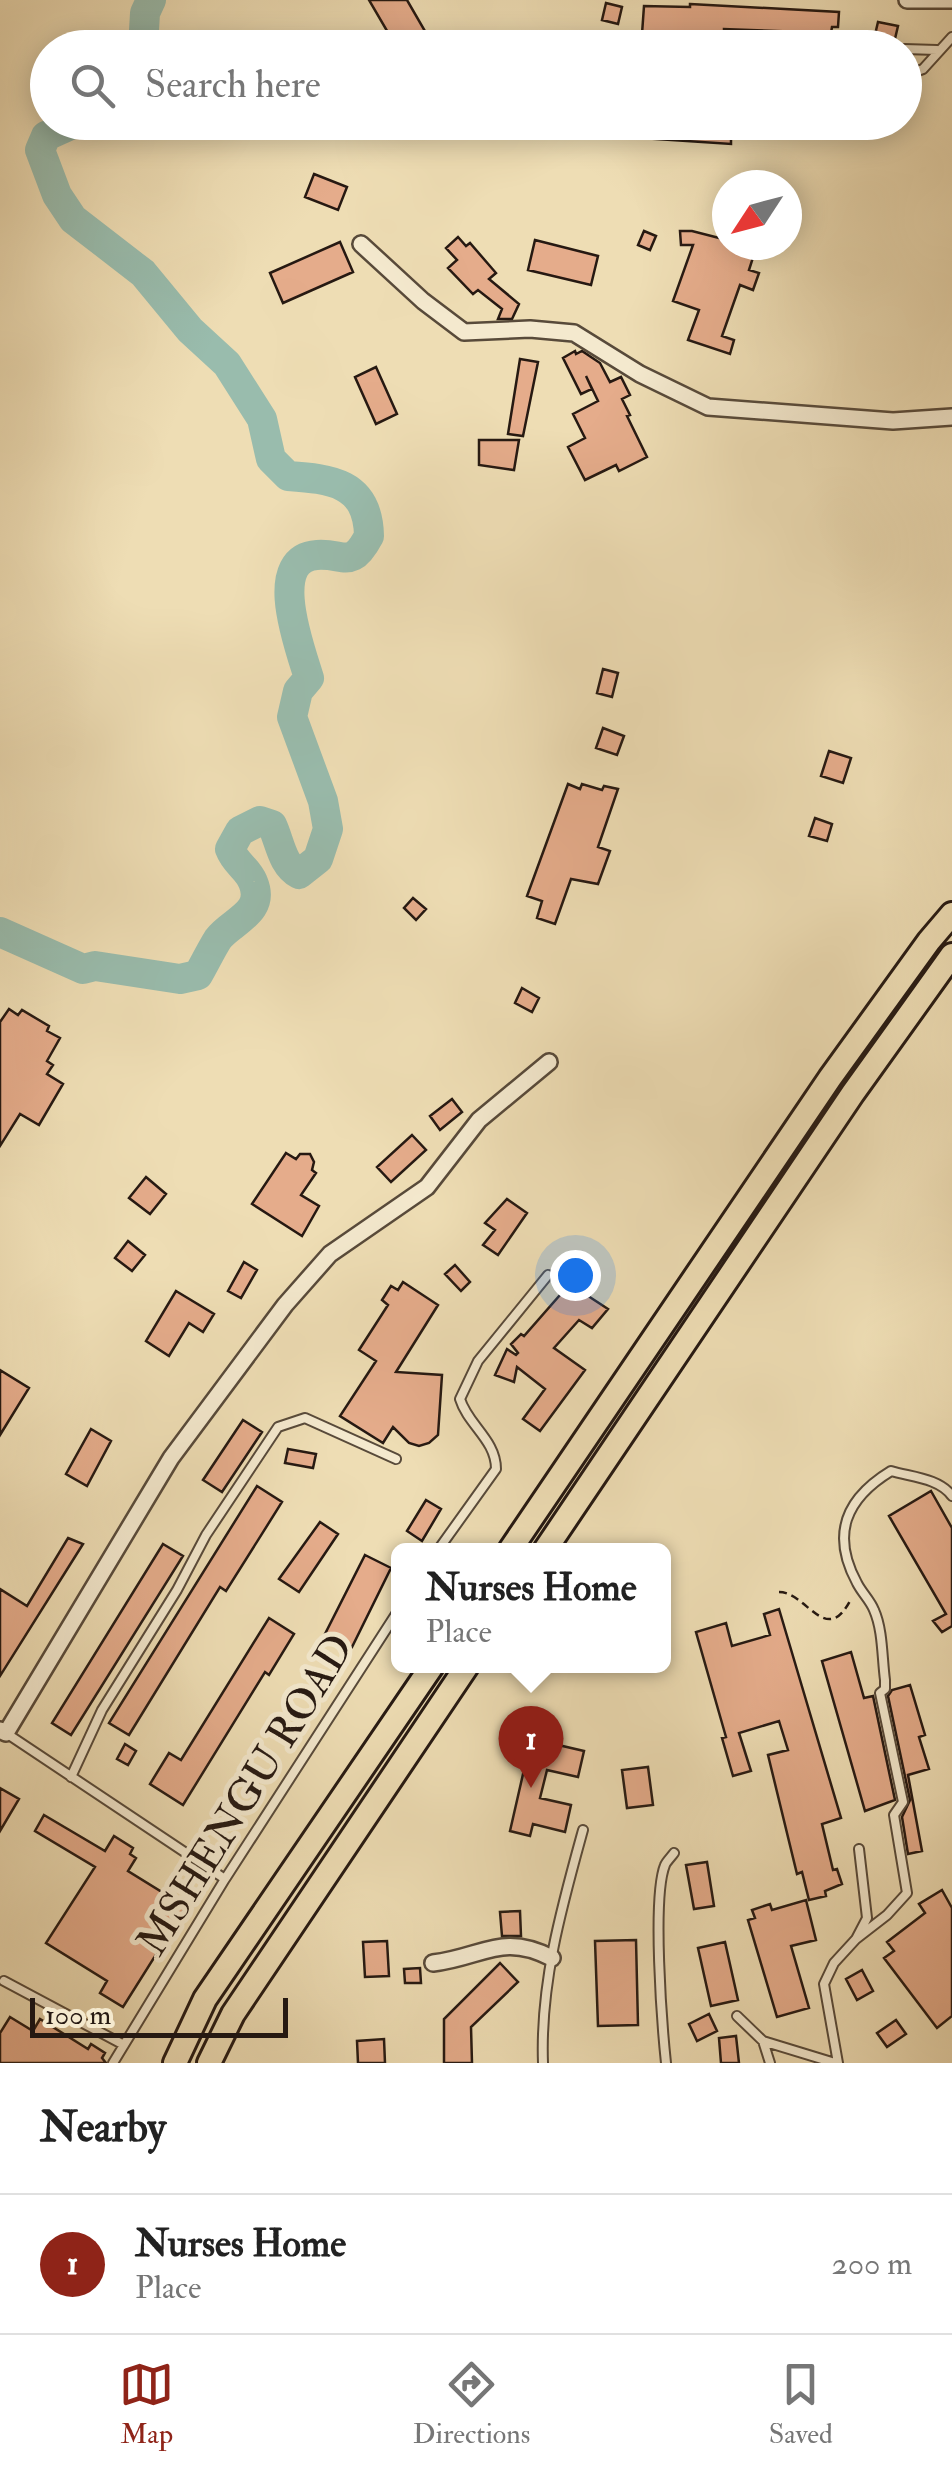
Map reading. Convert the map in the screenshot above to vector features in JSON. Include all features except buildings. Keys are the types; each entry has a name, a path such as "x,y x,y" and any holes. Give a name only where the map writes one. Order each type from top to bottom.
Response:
{"main road":[{"path":"515,1543 830,1078 928,941 952,914"},
{"path":"550,1543 831,1126 952,955"},
{"path":"175,2063 205,1999 427,1673"},
{"path":"209,2063 232,2014 463,1673"}],"street":[{"path":"907,0 952,0"},
{"path":"362,244 423,302 464,332 530,329 574,333 640,374 708,407 893,421 952,417"},
{"path":"3,1732 171,1458 285,1305 330,1254 427,1186 479,1120 549,1062"},
{"path":"433,1964 461,1960 507,1944 534,1949 552,1958"}],"lane":[{"path":"922,69 952,38"},
{"path":"922,50 938,50"},
{"path":"443,1543 496,1470 490,1446 460,1399 478,1360 548,1275"},
{"path":"71,1777 102,1710 206,1536 278,1427 305,1418 396,1458"},
{"path":"737,2016 763,2041 836,2063 824,1984 834,1963 907,1893 894,1816 903,1802 880,1693 885,1680 876,1614 856,1583 841,1534 846,1518 874,1482 891,1471 924,1479 948,1490 952,1496"},
{"name":"MSHENGU ROAD","path":"113,2063 225,1879 391,1622"},
{"path":"3,1732 225,1879"},
{"path":"543,2063 542,2032 556,1924 582,1830"},
{"path":"856,1939 867,1918 859,1849"},
{"path":"666,2063 660,1890 666,1864 674,1853"},
{"path":"4,1981 124,2045"},
{"path":"763,2041 770,2063"}],"path":[{"path":"779,1592 788,1592 820,1619 831,1619 850,1603 856,1583"}],"waterway":[{"path":"144,30 151,0"},
{"path":"0,932 83,969 95,966 180,979 198,975 218,939 255,901 253,882 230,849 240,831 260,821 272,825 285,859 299,874 318,859 328,829 323,801 292,717 298,691 309,678 294,628 290,588 293,572 301,560 317,555 347,558 357,553 369,536 367,518 354,494 332,482 288,476 271,459 262,419 227,364 190,330 143,273 73,219 57,195 40,150 44,140"}],"place":[{"name":"Nurses Home","path":"531,1788"}]}
